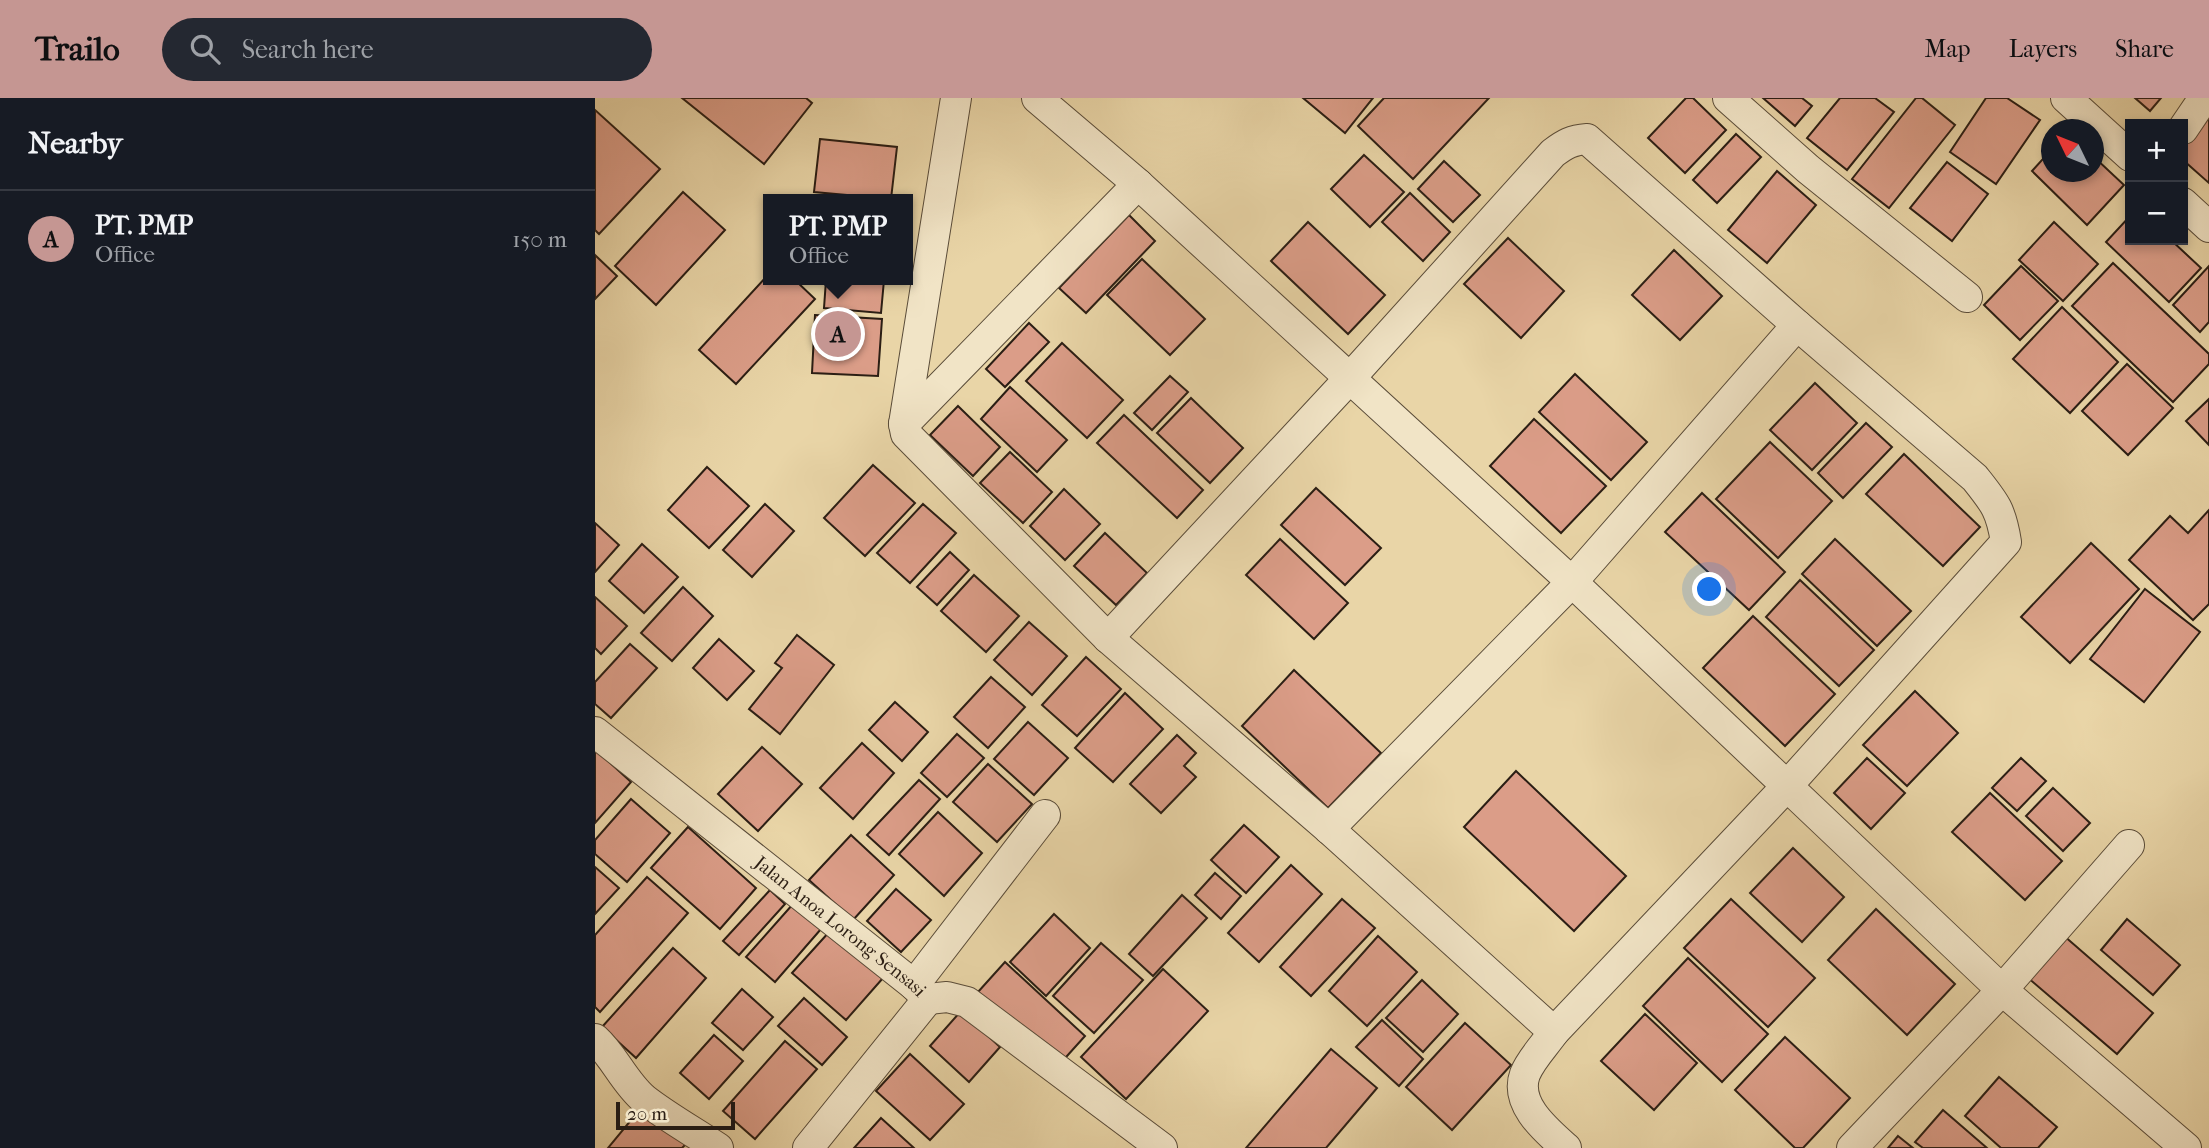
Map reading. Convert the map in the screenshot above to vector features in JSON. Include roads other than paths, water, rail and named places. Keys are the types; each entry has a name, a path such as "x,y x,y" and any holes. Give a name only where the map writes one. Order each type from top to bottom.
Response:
{"street":[{"path":"956,98 904,424 906,435 1108,638 1329,829 1554,1032"},
{"path":"1037,98 1138,184 1572,582 2002,990 2186,1148"},
{"path":"1728,98 1808,169 1967,297"},
{"path":"2066,98 2125,151"},
{"path":"2188,122 2204,98"},
{"path":"1108,638 1350,379 1553,153 1567,142 1575,140 1587,139 1975,478 2003,517 2006,542 1787,786 1554,1032 1526,1072 1524,1100 1539,1121 1566,1148"},
{"path":"904,424 1138,184"},
{"path":"2188,208 2209,227"},
{"path":"1329,829 1572,582 1797,325"},
{"name":"Jalan Anoa Lorong Sensasi","path":"595,732 921,992 967,1002 1162,1148"},
{"path":"808,1148 1045,815"},
{"path":"1852,1148 2002,990 2129,845"},
{"path":"595,1039 643,1098 719,1148"}],"place":[{"name":"PT. PMP","path":"838,334"}]}
